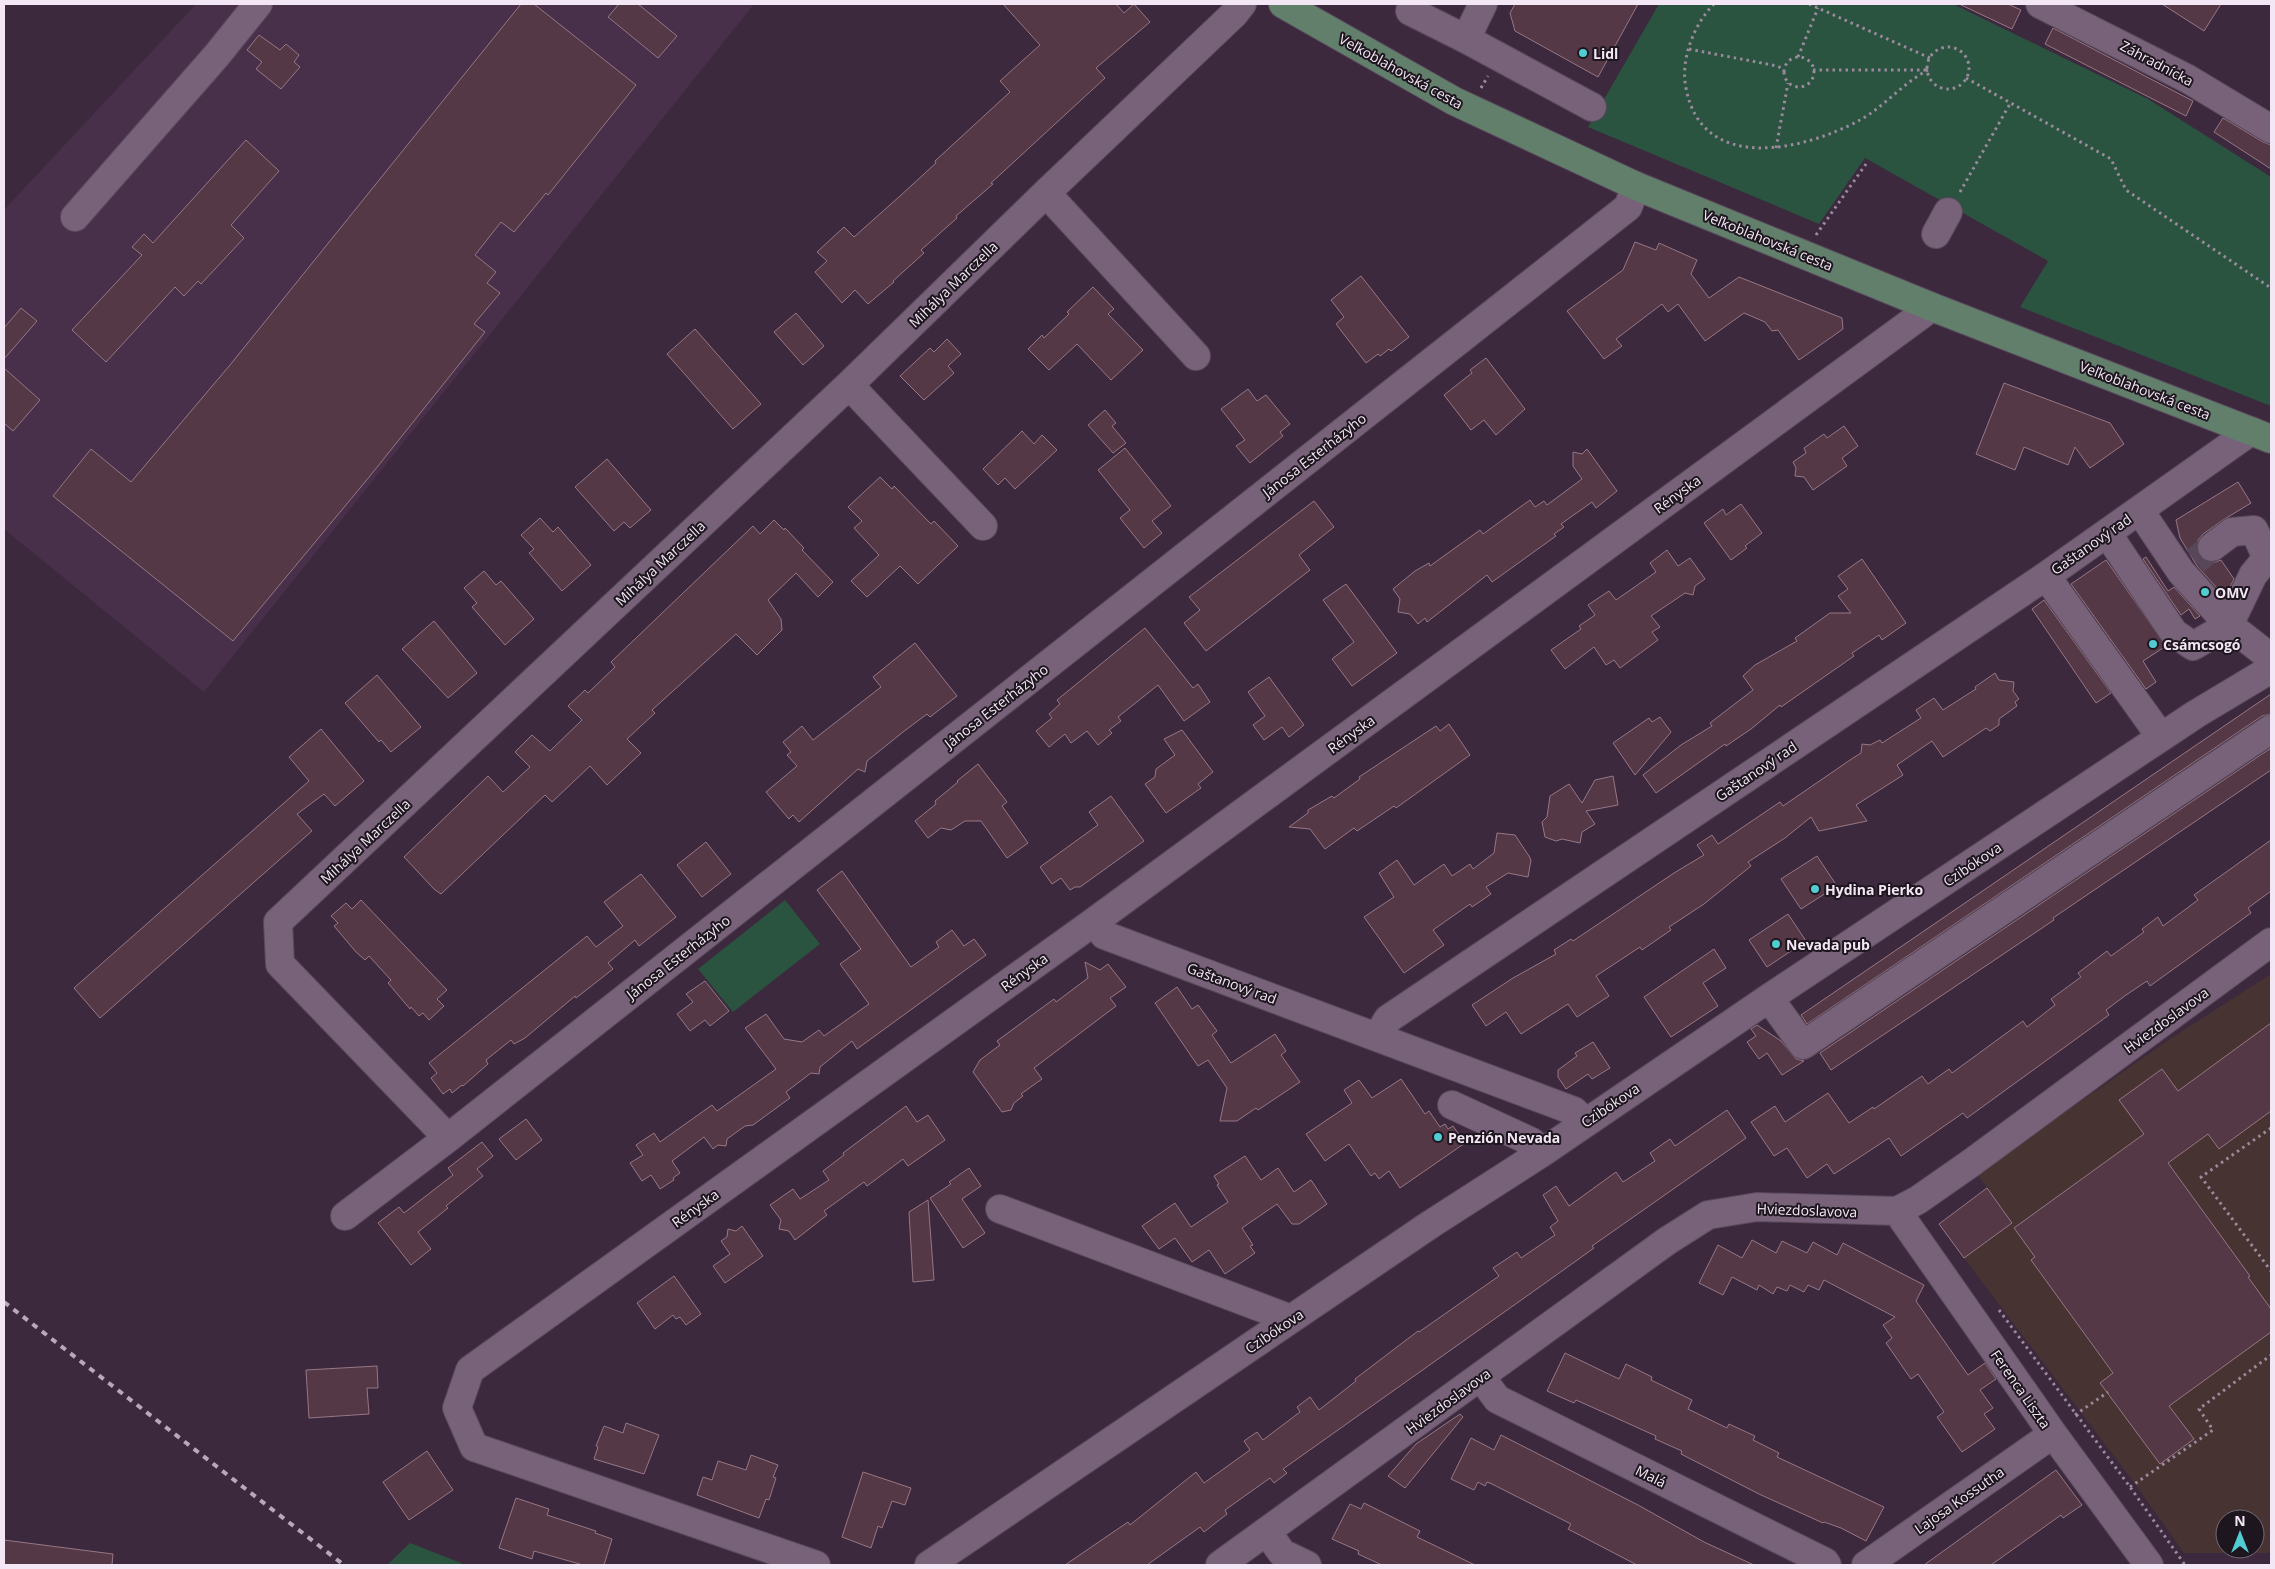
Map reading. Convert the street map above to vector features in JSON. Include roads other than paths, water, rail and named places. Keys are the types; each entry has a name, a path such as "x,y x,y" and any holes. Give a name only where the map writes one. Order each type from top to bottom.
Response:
{"main road":[{"name":"Veľkoblahovská cesta","path":"1283,4 1454,102 1636,186 1932,307 2261,435"}],"street":[{"path":"75,217 258,4"},
{"name":"Mihálya Marczella","path":"448,1138 280,964 278,922 849,385 1046,193 1234,14 1242,4"},
{"path":"1466,39 1483,4"},
{"name":"Záhradnícka","path":"2040,4 2188,79 2271,129"},
{"path":"1407,6 1592,107"},
{"name":"Jánosa Esterházyho","path":"345,1216 448,1138 1628,207 1636,186"},
{"path":"1046,193 1196,356"},
{"name":"Rényska","path":"816,1565 474,1447 457,1408 470,1370 1095,921 1932,307"},
{"path":"849,385 983,526"},
{"name":"Gaštanový rad","path":"1377,1037 1388,1019 2107,533 2261,435"},
{"name":"Gaštanový rad","path":"2140,511 2196,560 2229,625 2271,658"},
{"path":"2107,533 2174,633 2194,646 2229,625 2253,575 2267,558 2254,530 2232,532 2196,560"},
{"path":"2046,576 2161,738"},
{"name":"Czibókova","path":"929,1565 1431,1224 1540,1154 1584,1122 1769,998 2161,738 2271,669"},
{"path":"1769,998 1803,1045 2271,729"},
{"name":"Gaštanový rad","path":"1095,921 1104,935 1574,1111 1584,1122"},
{"name":"Hviezdoslavova","path":"1220,1565 1667,1241 1708,1215 1757,1207 1897,1211 1918,1200 1971,1163 2271,942"},
{"path":"1452,1105 1532,1142 1540,1154"},
{"path":"1000,1209 1291,1319"},
{"name":"Ferenca Liszta","path":"1897,1211 2053,1434 2149,1565"},
{"name":"Malá","path":"1480,1378 1497,1399 1825,1562 1827,1565"},
{"name":"Lajosa Kossutha","path":"1866,1565 2053,1434"},
{"path":"1267,1532 1282,1553 1307,1565"}],"tunnel":[{"path":"2195,561 2212,547"}],"railway":[{"path":"4,1302 344,1565"}],"place":[{"name":"Lidl","path":"1583,53"},
{"name":"OMV","path":"2205,592"},
{"name":"Csámcsogó","path":"2153,644"},
{"name":"Hydina Pierko","path":"1815,889"},
{"name":"Nevada pub","path":"1776,944"},
{"name":"Penzión Nevada","path":"1438,1137"}]}
